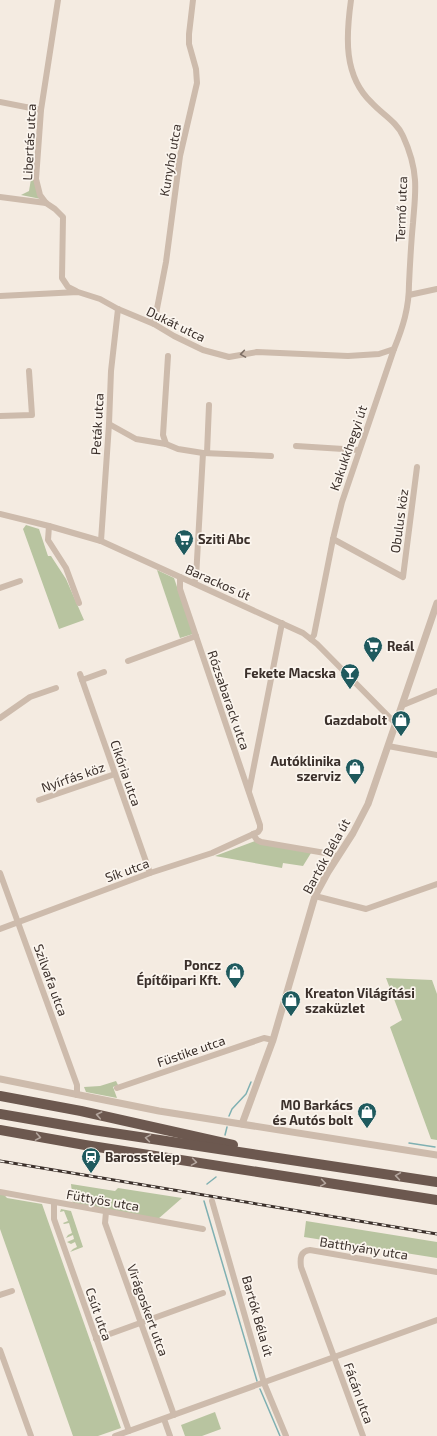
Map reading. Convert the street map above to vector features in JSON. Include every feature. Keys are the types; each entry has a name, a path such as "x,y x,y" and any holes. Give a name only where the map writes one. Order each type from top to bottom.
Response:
{"highway":[{"path":"0,1096 144,1124 248,1148 283,1159"},
{"path":"0,1114 437,1182"},
{"path":"0,1130 84,1145 437,1200"}],"street":[{"name":"Libertás utca","path":"58,0 41,110 36,179 40,195 46,203 63,217 62,278 68,287 78,292"},
{"name":"Kunyhó utca","path":"154,324 166,262 180,156 197,83 196,69 189,44 194,0"},
{"name":"Termő utca","path":"350,0 348,44 349,60 353,75 363,94 400,130 413,168 415,191 409,295"},
{"path":"0,102 41,110"},
{"path":"0,197 46,203"},
{"path":"409,295 437,289"},
{"name":"Dukát utca","path":"0,296 78,292 100,299 118,309 154,324 174,336 203,350 229,356 257,352 348,356 380,354 394,349"},
{"name":"Kakukkhegyi út","path":"311,639 314,634 342,502 406,318 409,295"},
{"name":"Peták utca","path":"101,540 111,371 118,309"},
{"path":"166,444 163,435 168,356"},
{"path":"0,416 32,415 29,371"},
{"path":"194,583 196,578 209,405"},
{"path":"109,424 136,439 166,444 178,449 205,453 271,456"},
{"path":"296,446 359,450"},
{"name":"Obulus köz","path":"333,539 403,577 417,467"},
{"name":"Barackos út","path":"0,514 101,540 282,623 311,639 396,724"},
{"path":"49,526 48,540 66,568 79,603"},
{"name":"Rózsabarack utca","path":"180,577 180,589 249,792 260,829"},
{"path":"0,588 20,581"},
{"name":"Bartók Béla út","path":"242,1124 273,1040 315,896 368,804 437,603"},
{"path":"249,792 282,623"},
{"path":"128,661 196,636"},
{"name":"Cikória utca","path":"104,672 81,677 150,873"},
{"path":"0,718 30,697 56,688"},
{"path":"403,705 437,691"},
{"path":"388,746 437,755"},
{"name":"Nyírfás köz","path":"39,800 115,774"},
{"name":"Sík utca","path":"0,929 150,873 212,853 258,832 260,829"},
{"path":"253,834 257,840 261,842 331,854 337,857"},
{"name":"Szilvafa utca","path":"0,873 77,1085 77,1095"},
{"path":"315,896 366,910 437,884"},
{"name":"Füstike utca","path":"117,1088 264,1038 273,1040"},
{"path":"0,1079 158,1111 437,1155"},
{"name":"Füttyös utca","path":"0,1192 203,1229"},
{"name":"Bartók Béla út","path":"212,1201 264,1383 286,1436"},
{"name":"Csút utca","path":"54,1203 54,1220 129,1431"},
{"name":"Virágoskert utca","path":"106,1212 105,1223 174,1415"},
{"name":"Batthyány utca","path":"334,1358 301,1267 300,1259 302,1254 310,1250 437,1272"},
{"path":"0,1295 12,1291"},
{"path":"96,1338 223,1293"},
{"path":"115,1436 437,1320"},
{"path":"0,1350 31,1436"},
{"name":"Fácán utca","path":"334,1358 363,1436"},
{"path":"164,1419 170,1436"}],"green space":[{"path":"31,179 35,179 41,199 21,195 29,191"},
{"path":"26,525 39,529 48,556 51,556 66,579 84,620 59,629 23,529"},
{"path":"157,570 174,578 193,634 180,638"},
{"path":"255,841 311,853 303,866 283,863 282,868 215,856"},
{"path":"386,978 432,980 437,994 437,1140 431,1139 390,1027 402,1020"},
{"path":"116,1081 118,1085 113,1087 117,1098 86,1092 84,1087 100,1086"},
{"path":"71,1184 115,1191 118,1188 182,1198 158,1219 73,1204"},
{"path":"0,1190 7,1198 42,1204 121,1428 98,1436 73,1436 0,1229"},
{"path":"61,1209 71,1211 83,1247 70,1252 77,1247 75,1242 71,1244 67,1242 74,1239 73,1235 66,1238 72,1233 69,1223 63,1223 68,1221 64,1211 60,1212"},
{"path":"306,1221 437,1242 437,1258 304,1237"},
{"path":"215,1412 221,1429 202,1436 185,1436 181,1425"}],"waterway":[{"path":"229,1116 232,1109 246,1094 251,1082"},
{"path":"225,1135 227,1127"},
{"path":"409,1143 435,1147"},
{"path":"207,1184 216,1177"},
{"path":"204,1201 257,1381"},
{"path":"260,1389 280,1436"}],"railway":[{"path":"0,1161 437,1234"}],"place":[{"name":"Sziti Abc","path":"184,556"},
{"name":"Reál","path":"373,663"},
{"name":"Fekete Macska","path":"350,690"},
{"name":"Gazdabolt","path":"401,737"},
{"name":"Autóklinika szerviz","path":"355,785"},
{"name":"Poncz Építőipari Kft.","path":"235,989"},
{"name":"Kreaton Világítási szaküzlet","path":"291,1017"},
{"name":"M0 Barkács és Autós bolt","path":"367,1129"},
{"name":"Barosstelep","path":"91,1174"}]}
